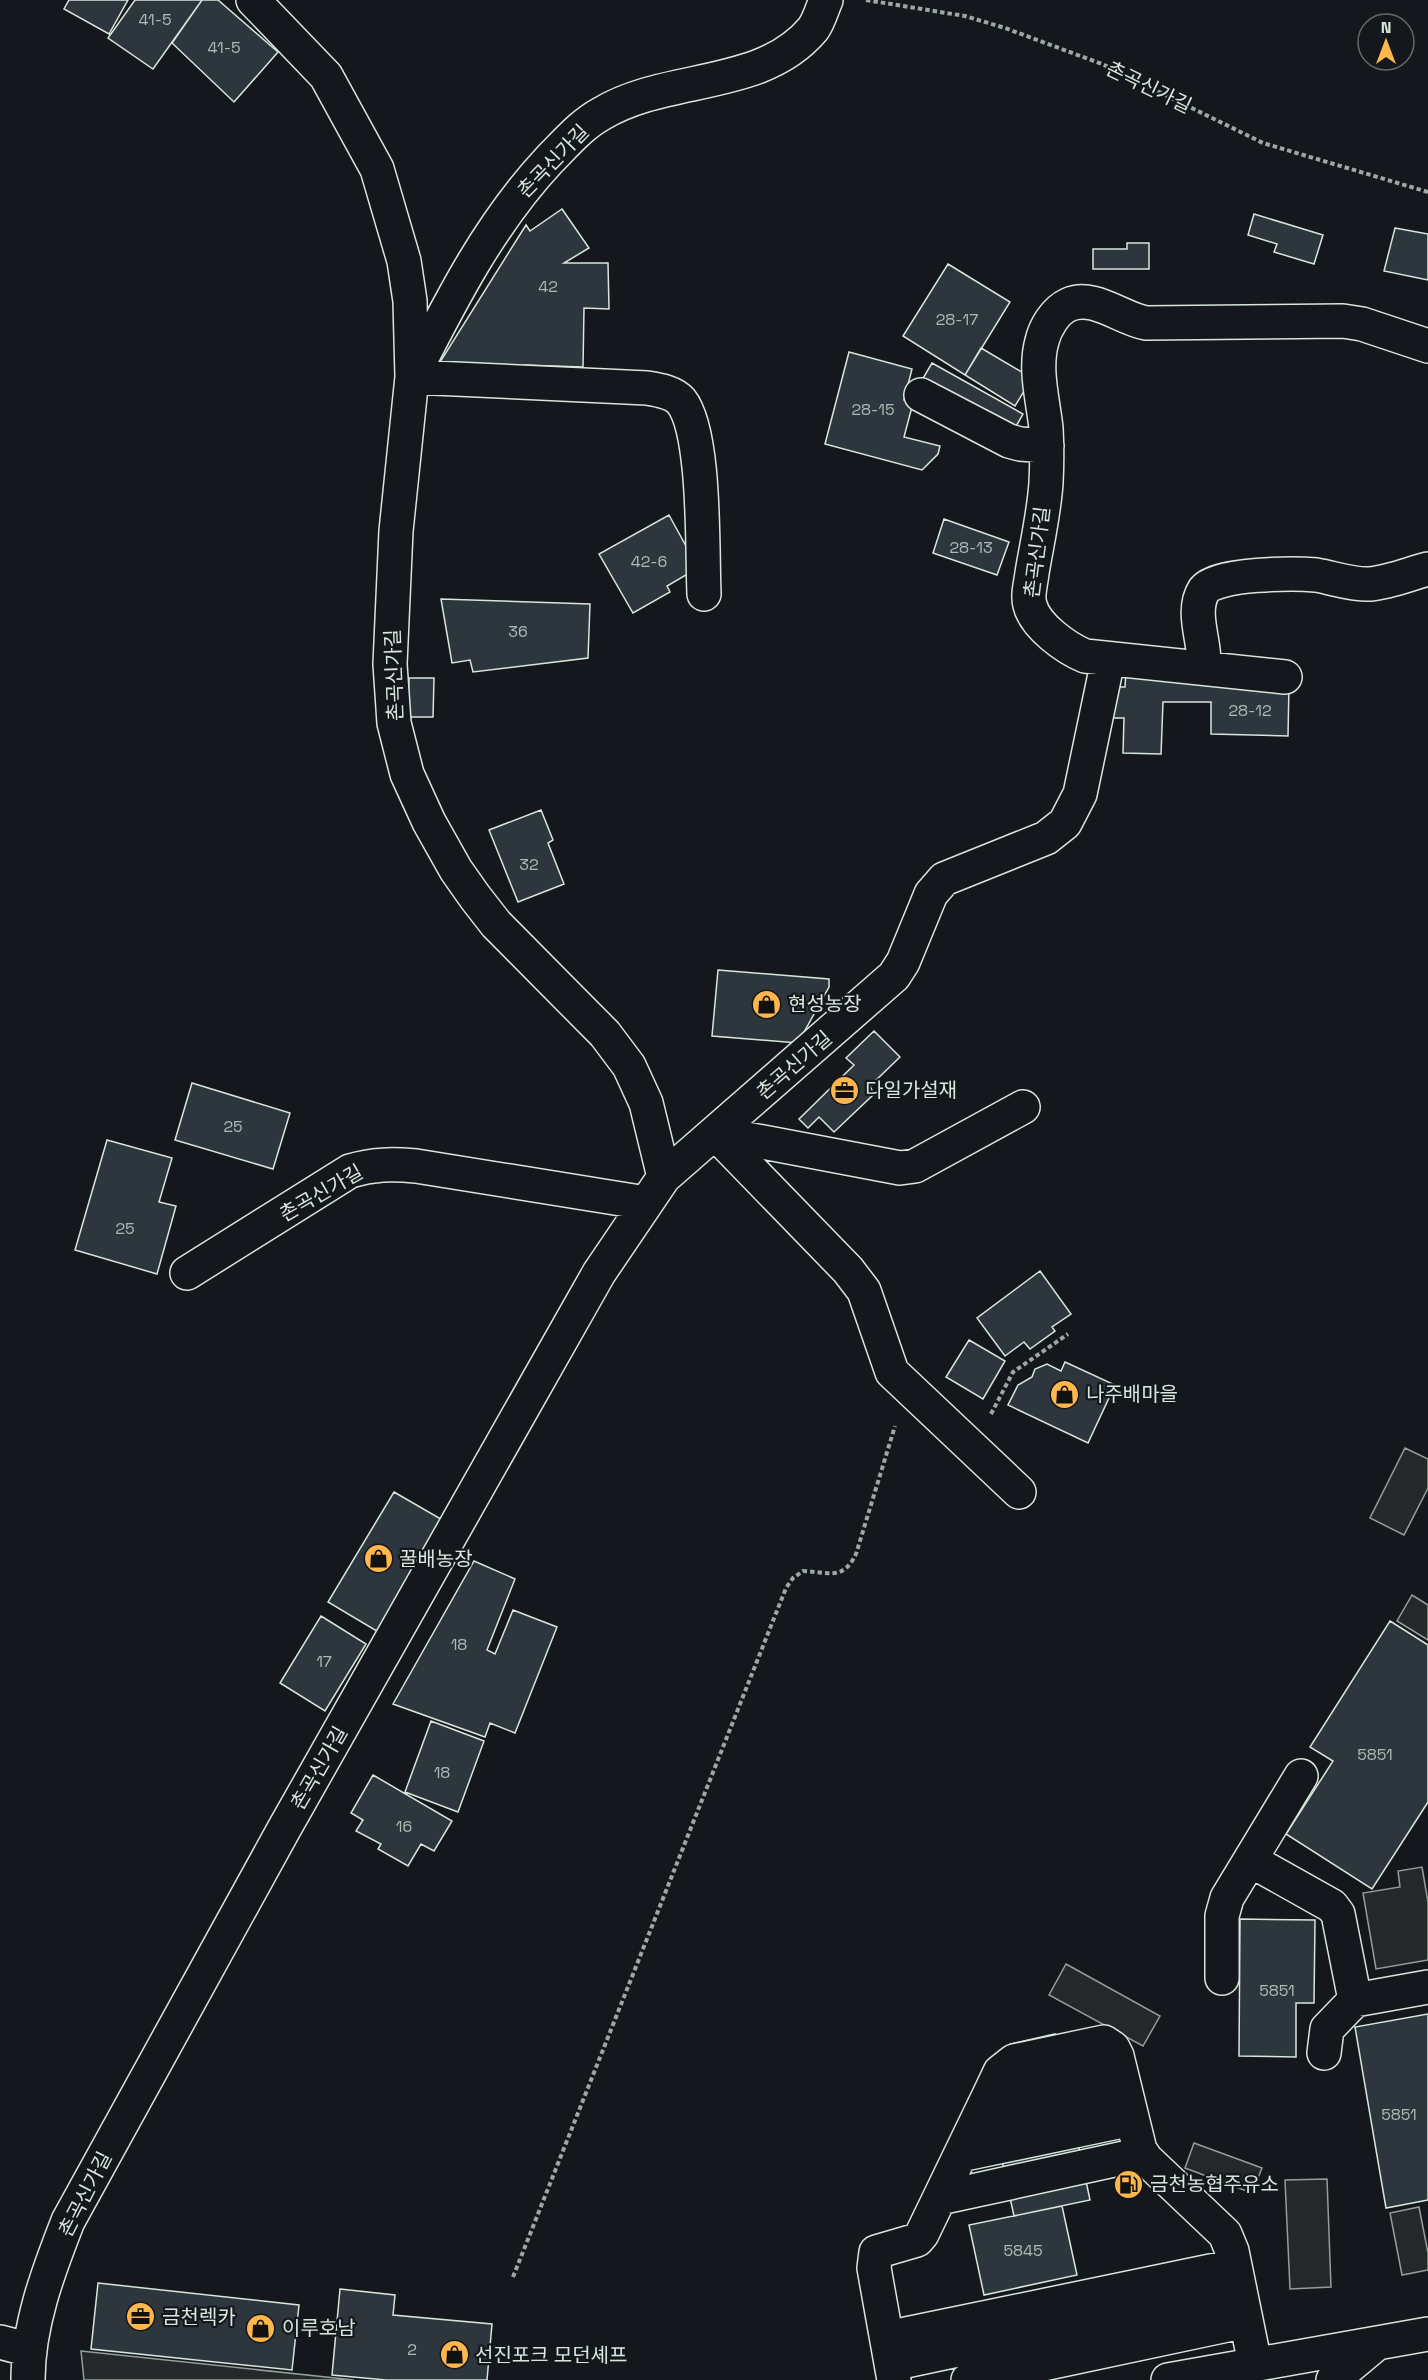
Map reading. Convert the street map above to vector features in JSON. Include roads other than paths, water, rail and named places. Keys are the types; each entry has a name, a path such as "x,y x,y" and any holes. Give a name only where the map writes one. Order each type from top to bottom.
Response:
{"street":[{"name":"촌곡신가길","path":"253,0 326,76 377,169 404,261 410,302 412,377 396,531 390,663 394,723 407,774 429,822 456,870 475,897 496,924 605,1034 629,1066 646,1103 655,1190"},
{"name":"촌곡신가길","path":"412,377 453,296 501,218 572,136 600,114 638,97 766,64 786,52 814,28 826,0"},
{"name":"촌곡신가길","path":"19,2357 68,2221 284,1829 593,1284 655,1190 715,1133 894,976 903,962 931,894 944,879 1046,838 1065,823 1080,794 1108,660 1085,656 1063,644 1035,618 1029,604 1046,484 1047,446 1039,363 1042,342 1048,326 1068,305 1080,302 1092,303 1132,320 1158,323 1343,321 1362,324 1428,346"},
{"path":"412,377 647,388 661,390 680,400 689,414 698,450 704,594"},
{"path":"921,395 1009,441 1047,446"},
{"path":"1204,667 1205,655 1198,617 1204,591 1212,584 1244,576 1314,575 1369,584 1428,569"},
{"path":"1108,660 1204,667 1285,677"},
{"path":"715,1133 900,1168 915,1166 1023,1107"},
{"path":"715,1133 849,1270 864,1291 892,1372 1019,1492"},
{"name":"촌곡신가길","path":"187,1273 350,1171 369,1165 416,1166 655,1190"},
{"path":"1222,1978 1224,1908 1227,1898 1301,1776"},
{"path":"1250,1860 1332,1906 1338,1914 1354,2000"},
{"path":"1324,2053 1327,2030 1354,2000 1428,1987"},
{"path":"889,2350 874,2268 876,2252 917,2240 940,2198 1000,2072 1014,2061 1104,2042 1113,2048 1142,2154 1225,2234 1238,2280 1256,2364"},
{"path":"977,2121 1125,2090"},
{"path":"960,2155 1125,2090"},
{"path":"940,2198 1142,2154"},
{"path":"889,2350 1238,2280"},
{"path":"889,2350 1238,2280"},
{"path":"968,2380 1238,2280"},
{"path":"1168,2380 1428,2334"},
{"path":"1333,2380 1377,2343"}],"place":[{"name":"현성농장","path":"767,1004"},
{"name":"다일가설재","path":"844,1090"},
{"name":"나주배마을","path":"1065,1394"},
{"name":"꿀배농장","path":"378,1559"},
{"name":"금천농협주유소","path":"1129,2184"},
{"name":"금천렉카","path":"141,2317"},
{"name":"이루호남","path":"261,2328"},
{"name":"선진포크 모던셰프","path":"454,2355"}]}
